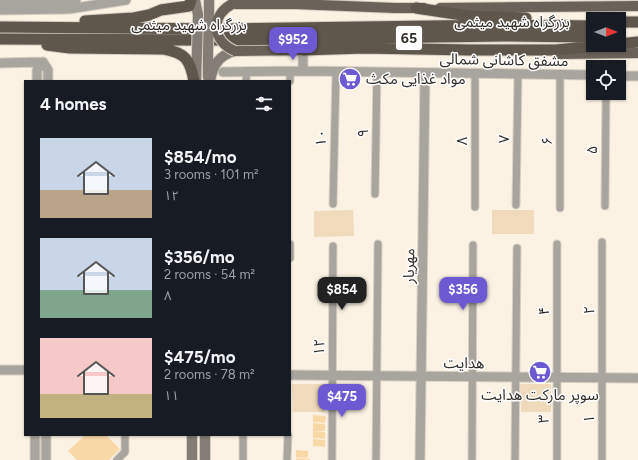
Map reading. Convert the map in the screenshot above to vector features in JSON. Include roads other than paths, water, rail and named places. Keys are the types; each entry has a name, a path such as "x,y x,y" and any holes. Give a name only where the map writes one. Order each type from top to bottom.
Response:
{"highway":[{"path":"1,27 134,18 167,9 188,6 192,0"},
{"path":"416,8 469,16 586,21"},
{"path":"626,22 638,22"},
{"name":"بزرگراه شهید میثمی","path":"1,27 227,29 586,26"},
{"path":"626,26 638,26"},
{"name":"بزرگراه شهید میثمی","path":"1,39 224,40 504,36 586,37"},
{"path":"626,38 638,38"},
{"path":"1,39 70,48 164,49 176,51 189,64 195,80"},
{"path":"626,43 638,42"},
{"path":"303,50 364,48 556,50 586,47"}],"main road":[{"path":"195,0 198,15 195,80"},
{"path":"285,0 295,4"},
{"path":"209,80 208,51 211,1"},
{"path":"236,51 228,48 222,42 218,36 217,28 220,13 232,4 295,4 395,8 599,3 638,6"},
{"path":"209,80 216,64 221,57 227,53 236,51 303,50 468,55 638,53"},
{"path":"192,436 192,460"},
{"path":"205,436 205,460"}],"street":[{"path":"0,1 76,0"},
{"path":"0,10 69,9 126,0"},
{"path":"303,50 303,71"},
{"path":"0,63 43,62"},
{"path":"37,80 37,70 43,62"},
{"path":"43,62 48,70 48,80"},
{"path":"246,80 247,71"},
{"name":"مشفق کاشانی شمالی","path":"223,72 247,71 290,76 303,71 586,75"},
{"name":"۱۰","path":"333,204 336,72"},
{"name":"۹","path":"375,194 377,72"},
{"name":"مهریار","path":"420,460 425,73"},
{"name":"۸","path":"475,74 475,208"},
{"name":"۷","path":"516,205 518,74"},
{"name":"۶","path":"560,75 560,208"},
{"path":"626,76 638,76"},
{"name":"۵","path":"605,206 606,100"},
{"name":"۲","path":"602,242 602,378"},
{"path":"376,460 378,244"},
{"name":"۴","path":"556,378 557,244"},
{"path":"472,460 473,245"},
{"name":"۱۲","path":"332,460 333,246"},
{"path":"515,460 517,248"},
{"path":"0,370 24,370"},
{"name":"هدایت","path":"291,375 638,378"},
{"name":"۳","path":"556,378 557,460"},
{"name":"۱","path":"602,378 602,460"},
{"path":"35,436 35,460"},
{"path":"46,436 46,460"},
{"path":"117,460 124,452 125,436"},
{"path":"242,460 243,436"},
{"path":"287,460 288,436"}],"place":[{"name":"مواد غذایی مکث","path":"350,79"},
{"name":"سوپر مارکت هدایت","path":"540,372"}]}
